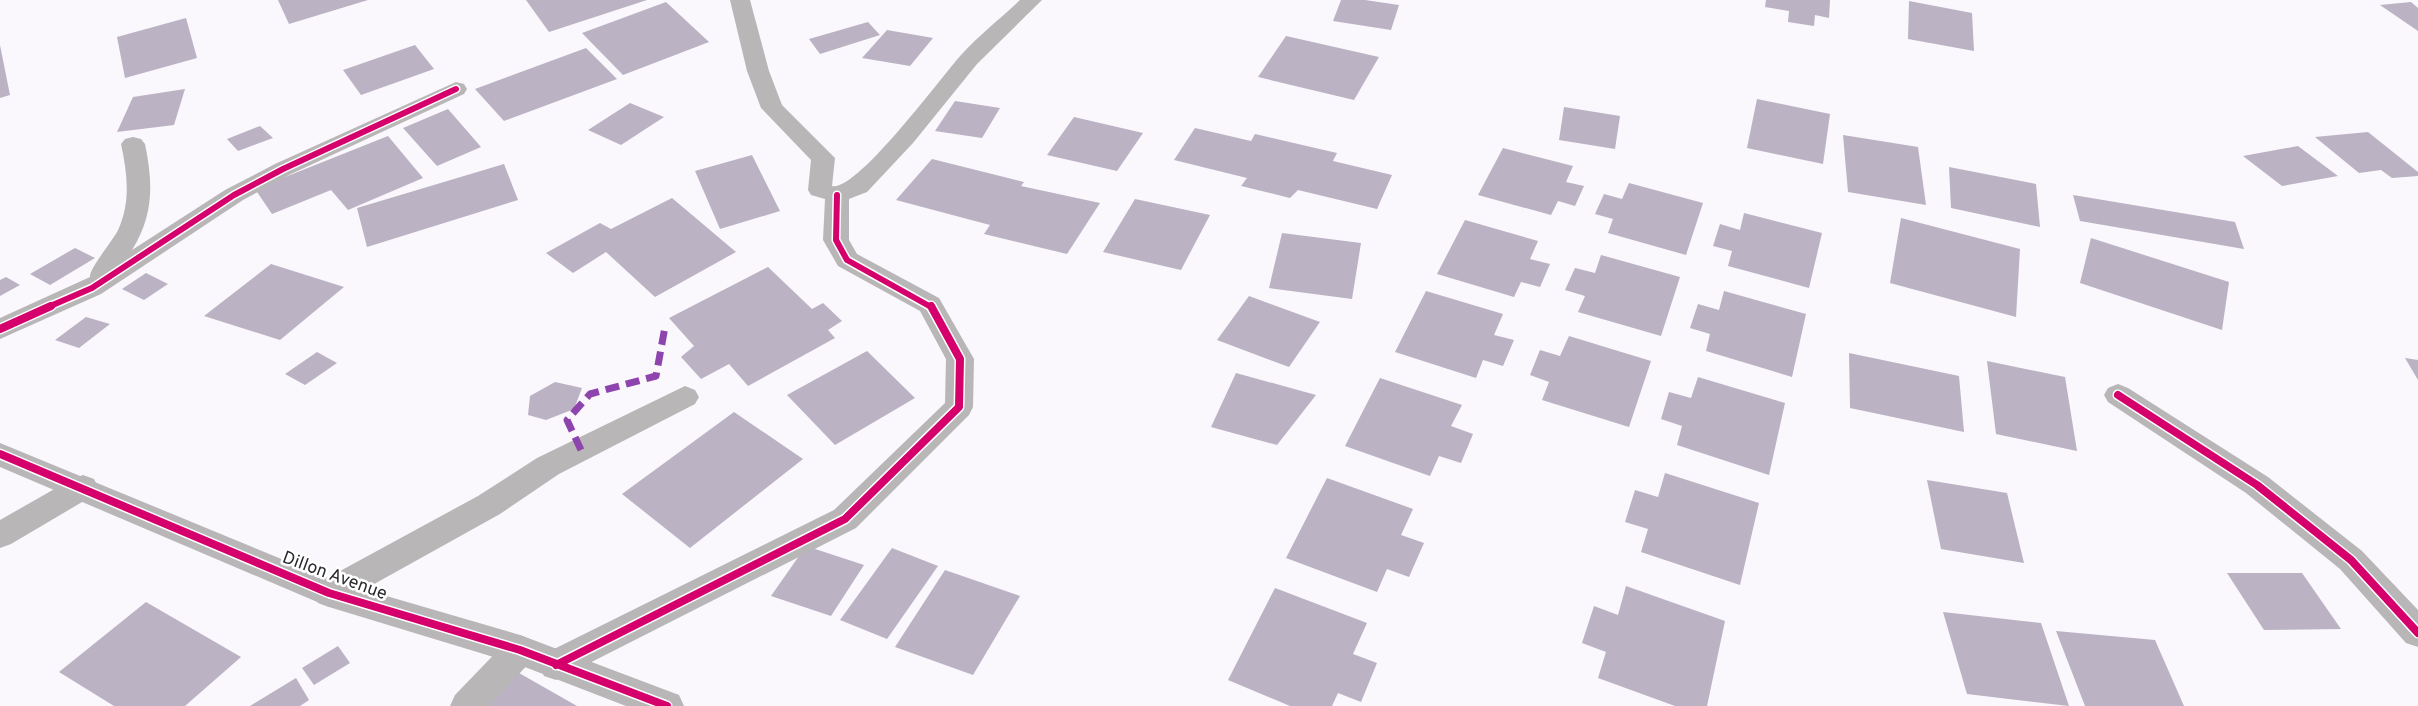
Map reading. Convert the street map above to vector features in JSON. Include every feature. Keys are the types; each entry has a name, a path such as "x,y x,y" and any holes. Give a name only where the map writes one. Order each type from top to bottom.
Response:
{"street":[{"path":"740,0 758,71 772,108 823,158 820,190 837,195 858,187 905,138 969,59 1032,0"},
{"path":"0,329 92,288 234,195 283,169 456,89"},
{"path":"92,288 126,242 139,208 140,176 133,144"},
{"path":"556,665 845,519 959,407 960,359 930,305 847,260 836,240 837,195"},
{"path":"2118,395 2271,497 2351,560 2418,633"},
{"path":"329,593 489,505 548,466 685,396"},
{"name":"Dillon Avenue","path":"0,454 83,487 329,593 520,650 667,706"},
{"path":"0,535 83,487"},
{"path":"467,706 520,650"}],"building":[{"path":"278,0 368,0 289,24"},
{"path":"526,0 647,0 549,32"},
{"path":"1341,0 1365,0 1399,5 1391,30 1333,21"},
{"path":"1766,0 1830,0 1829,18 1815,15 1814,26 1788,22 1789,11 1765,7"},
{"path":"1909,1 1972,13 1974,51 1908,39"},
{"path":"666,2 709,42 623,75 582,33"},
{"path":"2411,2 2418,8 2418,31 2380,5"},
{"path":"186,18 197,58 125,78 117,37"},
{"path":"868,22 880,35 820,54 809,39"},
{"path":"887,30 933,38 910,66 862,58"},
{"path":"1286,36 1379,57 1354,100 1258,77"},
{"path":"0,45 10,95 0,98"},
{"path":"415,45 434,69 361,95 343,70"},
{"path":"586,48 617,79 504,121 475,89"},
{"path":"185,89 174,125 117,132 133,97"},
{"path":"1757,99 1830,114 1823,164 1747,148"},
{"path":"955,101 1000,108 982,138 935,131"},
{"path":"630,103 664,117 621,145 588,130"},
{"path":"1564,107 1620,116 1615,149 1559,140"},
{"path":"448,109 481,147 437,166 403,128"},
{"path":"1074,117 1143,133 1117,171 1047,155"},
{"path":"260,126 273,138 238,151 227,139"},
{"path":"1195,128 1251,141 1255,134 1337,153 1333,161 1392,175 1377,209 1298,190 1290,198 1241,186 1247,178 1174,160"},
{"path":"2368,132 2418,172 2418,176 2392,178 2381,170 2359,173 2315,137"},
{"path":"1843,135 1918,147 1926,205 1848,192"},
{"path":"388,136 423,178 348,210 331,190 272,214 255,189"},
{"path":"2298,146 2338,176 2282,186 2243,156"},
{"path":"1503,148 1573,166 1566,182 1584,186 1575,206 1558,201 1551,215 1478,195"},
{"path":"752,155 780,211 720,229 695,171"},
{"path":"932,159 1024,182 1021,186 1100,203 1067,254 984,234 990,225 896,200"},
{"path":"504,164 518,200 367,247 357,208"},
{"path":"1949,167 2036,184 2040,227 1951,208"},
{"path":"1629,183 1703,203 1686,255 1608,233 1613,219 1595,214 1604,194 1622,199"},
{"path":"2073,195 2235,222 2244,249 2080,221"},
{"path":"672,198 736,252 655,297 606,252 573,273 546,253 600,223 611,229"},
{"path":"1135,199 1210,215 1181,270 1103,252"},
{"path":"1744,213 1822,233 1809,288 1728,266 1732,251 1713,246 1720,224 1740,230"},
{"path":"1901,218 2020,249 2016,317 1890,283"},
{"path":"1465,220 1538,241 1530,259 1550,264 1540,287 1521,282 1514,297 1437,274"},
{"path":"1282,233 1361,243 1352,299 1269,288"},
{"path":"2091,238 2229,282 2222,330 2080,283"},
{"path":"75,248 95,258 50,285 30,274"},
{"path":"1601,255 1680,277 1661,336 1578,312 1585,296 1565,290 1575,268 1595,273"},
{"path":"271,264 344,287 280,340 204,316"},
{"path":"768,267 812,309 823,303 842,321 828,330 835,338 748,386 729,364 701,379 681,357 694,346 669,318"},
{"path":"146,273 168,284 144,300 122,289"},
{"path":"6,277 20,285 0,296 0,280"},
{"path":"1426,291 1503,314 1494,335 1514,340 1503,366 1483,360 1476,378 1395,352"},
{"path":"1724,291 1806,314 1792,377 1706,351 1710,334 1690,328 1698,304 1719,310"},
{"path":"1249,296 1320,322 1289,367 1217,340"},
{"path":"86,317 110,324 79,348 55,340"},
{"path":"1569,336 1651,361 1629,427 1542,400 1549,382 1530,375 1540,350 1560,356"},
{"path":"867,351 915,398 835,445 787,395"},
{"path":"317,352 337,363 305,385 285,374"},
{"path":"1849,353 1959,376 1964,432 1850,408"},
{"path":"2405,358 2418,360 2418,380"},
{"path":"1987,361 2065,377 2077,451 1996,434"},
{"path":"1236,373 1316,395 1277,445 1211,427"},
{"path":"1698,377 1785,403 1769,475 1677,445 1682,426 1661,419 1669,392 1691,398"},
{"path":"1380,378 1462,405 1451,426 1473,434 1461,463 1439,456 1430,476 1345,446"},
{"path":"555,382 582,388 574,409 546,420 528,415 530,396"},
{"path":"734,412 803,459 690,548 622,494"},
{"path":"1665,473 1759,503 1740,585 1641,552 1648,529 1625,522 1635,490 1658,497"},
{"path":"1327,478 1413,509 1401,535 1424,543 1409,577 1387,569 1377,592 1286,558"},
{"path":"1927,480 2007,493 2024,563 1941,549"},
{"path":"806,546 864,565 831,616 771,596"},
{"path":"892,548 938,566 887,639 840,620"},
{"path":"945,570 1020,596 973,675 895,647"},
{"path":"2227,573 2302,573 2341,629 2264,630"},
{"path":"1626,586 1725,621 1707,706 1675,706 1598,678 1606,652 1582,643 1594,606 1618,615"},
{"path":"1275,588 1367,623 1353,654 1377,663 1361,702 1338,693 1332,706 1290,706 1228,680"},
{"path":"146,602 241,657 185,706 114,706 59,672"},
{"path":"1943,612 2041,623 2069,706 1967,694"},
{"path":"2056,631 2155,640 2184,706 2085,706"},
{"path":"338,646 350,663 314,685 302,668"},
{"path":"512,669 577,706 475,706"},
{"path":"296,678 309,700 300,706 250,706"}],"marked path":[{"path":"581,450 567,420 590,394 656,376 665,327"}],"cycle path":[{"path":"0,329 92,288 234,195 283,169 456,89"},
{"path":"556,665 845,519 959,407 960,359 930,305 847,260 836,240 837,195"},
{"path":"2118,395 2257,485 2351,560 2418,633"},
{"path":"0,454 329,593 520,650 667,706"}]}
